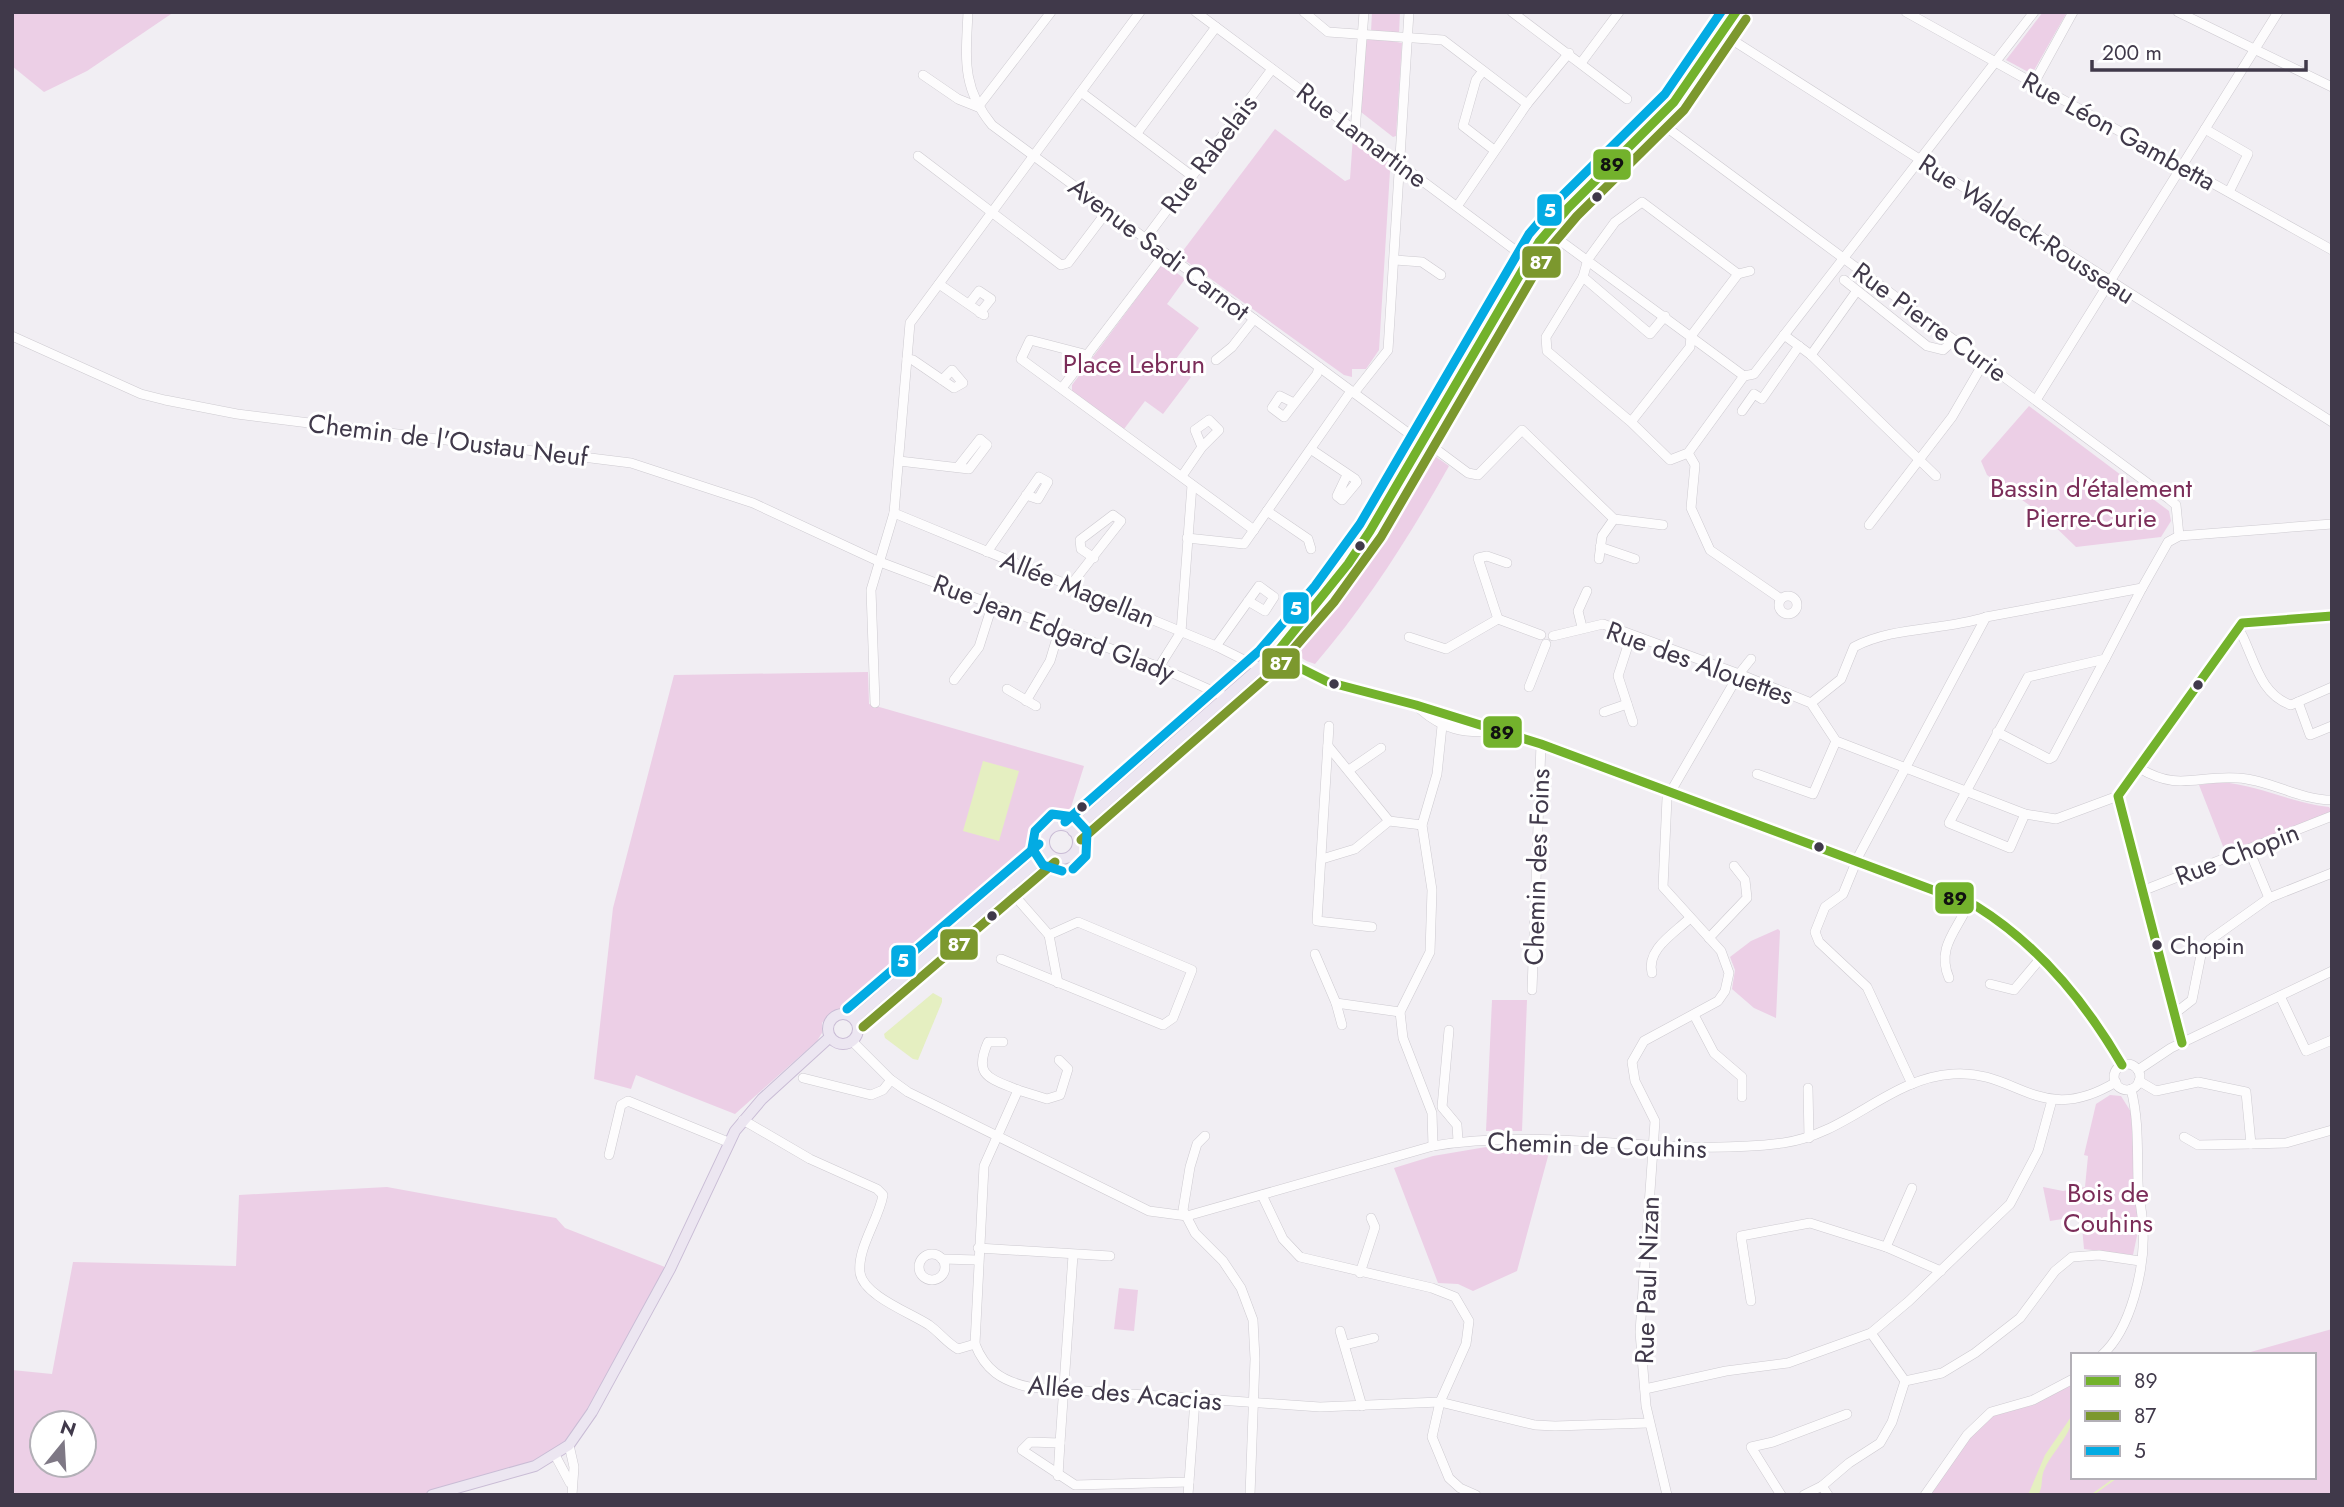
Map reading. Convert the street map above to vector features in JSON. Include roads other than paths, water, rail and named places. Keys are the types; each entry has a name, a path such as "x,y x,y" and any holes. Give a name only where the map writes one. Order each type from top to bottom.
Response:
{"main road":[{"path":"1073,831 1278,651 1349,564 1423,444 1527,259 1584,190 1658,121 1723,34 1736,12"},
{"path":"1060,825 1073,831 1078,841 1072,855 1062,859 1047,853 1045,837 1051,829 1060,825"},
{"path":"855,1018 1047,853"},
{"path":"846,1013 855,1018 859,1030 852,1041 838,1043 830,1037 828,1027 832,1018 846,1013"},
{"path":"432,1495 535,1466 569,1445 592,1412 675,1261 728,1142 743,1120 830,1037"}],"street":[{"name":"Avenue Sadi Carnot","path":"968,12 968,86 978,107 992,125 1423,444 1430,445 1468,473 1478,475 1522,430 1614,519"},
{"path":"923,75 958,99 978,107 1051,12"},
{"path":"874,703 871,590 894,513 910,323 1140,12"},
{"name":"Rue Lamartine","path":"1196,12 1527,259"},
{"path":"1304,12 1328,33 1443,40 1527,104"},
{"path":"1355,132 1364,12"},
{"path":"1188,538 1244,544 1353,392 1388,351 1409,12"},
{"path":"1512,12 1628,99"},
{"path":"1581,63 1619,12"},
{"name":"Rue Léon Gambetta","path":"1906,12 2332,250"},
{"path":"1738,274 1642,202 1615,222 1588,259 1583,277 1546,337 1548,351 1631,422 1670,460 1688,453 1744,376 1755,374 2034,12"},
{"path":"2034,83 2073,12"},
{"path":"2178,12 2332,87"},
{"path":"2036,400 2278,12"},
{"path":"1137,133 1216,27"},
{"name":"Rue Waldeck-Rousseau","path":"1723,34 2332,422"},
{"path":"1458,205 1527,104 1569,53"},
{"name":"Rue Rabelais","path":"1146,238 1272,69"},
{"path":"1483,71 1476,80 1463,126 1493,152"},
{"path":"1081,92 1192,176"},
{"name":"Rue Pierre Curie","path":"1658,121 2169,499 2178,513 2179,536"},
{"path":"2205,129 2248,154 2229,192"},
{"path":"918,156 1065,265 1108,210"},
{"path":"1548,231 1744,376"},
{"path":"1062,388 1165,253"},
{"path":"1395,260 1422,262 1441,275"},
{"path":"1631,422 1690,347 1692,336 1738,274 1750,271"},
{"path":"1583,277 1650,334 1665,316"},
{"path":"1844,280 1927,346 1942,350 1954,340"},
{"path":"939,284 982,314 990,299 979,291 969,304"},
{"path":"1811,355 1856,292"},
{"path":"1216,360 1232,347 1254,319"},
{"path":"1784,335 1811,355 1936,476"},
{"name":"Chemin de l'Oustau Neuf","path":"12,336 141,394 165,400 237,414 605,460 654,469 783,515 880,562"},
{"path":"1088,355 1030,340 1021,359 1254,530"},
{"path":"1742,411 1754,394 1762,399 1799,346"},
{"path":"907,359 913,360 942,380"},
{"path":"1869,525 1952,417 1984,362"},
{"path":"1294,403 1319,367"},
{"path":"1182,476 1202,447"},
{"path":"1312,450 1347,475"},
{"path":"1688,453 1695,466 1691,508 1710,551 1781,599"},
{"path":"899,461 958,467"},
{"path":"1159,667 1181,632 1192,485"},
{"path":"986,552 1026,495"},
{"path":"1267,511 1308,539 1311,549"},
{"name":"Allée Magellan","path":"894,513 1216,646 1260,667"},
{"path":"1070,586 1094,558 1121,521 1114,515 1080,540 1081,549 1094,558"},
{"path":"1599,559 1602,536 1614,519 1663,525"},
{"path":"1997,732 2049,759 2053,757 2168,542 2179,536 2332,524"},
{"path":"1600,547 1635,559"},
{"path":"1507,562 1487,556 1478,558 1498,619 1544,640 1529,687"},
{"name":"Rue Jean Edgard Glady","path":"880,562 1159,667 1227,697"},
{"path":"1811,703 1841,679 1854,647 1872,637 1964,625 1986,617 2143,588"},
{"path":"1582,627 1578,611 1587,591"},
{"path":"1216,646 1248,601"},
{"path":"954,680 979,647 992,606"},
{"path":"1758,774 1813,794 1836,741 1908,766 2025,814 2056,819 2118,796 2237,630 2248,622 2332,616"},
{"path":"1912,1084 1867,987 1816,937 1824,909 1843,894 1857,860 1986,617"},
{"path":"1409,637 1446,649 1498,619"},
{"name":"Rue des Alouettes","path":"1544,640 1553,641 1553,636 1603,624 1811,703 1836,741"},
{"path":"2237,630 2242,635 2269,693 2291,705 2332,687"},
{"path":"1026,701 1050,661 1059,631"},
{"path":"1631,636 1618,676 1633,722"},
{"path":"1278,651 1294,665 1321,680 1375,697 1416,705 1541,744 1969,903 2008,926 2040,959 2104,1032 2122,1065"},
{"path":"1742,1097 1742,1077 1714,1052 1694,1015 1718,1001 1729,979 1725,958 1668,896 1661,883 1664,806 1669,793 1738,674 1751,659"},
{"path":"2025,814 2010,848 1949,823 2028,677 2105,659"},
{"path":"1007,689 1036,706"},
{"path":"2298,702 2310,735 2332,726"},
{"path":"1604,712 1627,704"},
{"path":"1416,705 1442,726 1472,733 1497,730"},
{"path":"1329,726 1317,921 1372,927"},
{"path":"1433,1146 1432,1113 1403,1038 1400,1012 1430,953 1432,890 1422,825 1437,774 1442,726"},
{"name":"Chemin des Foins","path":"1532,990 1541,744"},
{"path":"1328,746 1389,821 1422,825"},
{"path":"1349,770 1381,748"},
{"path":"2139,768 2156,778 2176,783 2241,778 2317,800 2332,800"},
{"path":"2118,796 2182,1043"},
{"name":"Rue Chopin","path":"2142,891 2332,816"},
{"path":"1322,859 1354,849 1389,821"},
{"path":"2249,850 2269,898"},
{"path":"1709,938 1747,898 1745,880 1734,866"},
{"path":"2174,1014 2192,1000 2197,962 2210,940 2269,898 2332,873"},
{"path":"1006,886 1049,935 1058,982"},
{"path":"1949,978 1943,963 1944,952 1969,903"},
{"path":"1652,973 1649,963 1653,953 1689,919"},
{"path":"1001,959 1163,1025 1174,1018 1192,971 1078,922 1049,935"},
{"path":"1315,954 1336,1003 1342,1025"},
{"path":"1990,984 2014,990 2040,959"},
{"path":"2138,1070 2182,1043 2332,971"},
{"path":"2280,996 2306,1051 2332,1040"},
{"path":"1336,1003 1400,1012"},
{"name":"Rue Paul Nizan","path":"1667,1495 1648,1423 1640,1315 1655,1118 1635,1081 1632,1062 1644,1041 1694,1015"},
{"path":"1449,1030 1442,1107 1457,1125 1458,1142"},
{"name":"Chemin de Couhins","path":"852,1041 891,1080 908,1092 1149,1211 1187,1216 1433,1146 1458,1142 1543,1139 1715,1149 1809,1138 1835,1128 1873,1103 1912,1084 1945,1074 1967,1074 2035,1097 2052,1100 2089,1095 2116,1082"},
{"path":"1003,1042 988,1042 980,1062 982,1069 993,1080 1018,1090 1047,1099 1060,1095 1068,1069 1059,1060"},
{"path":"2122,1065 2131,1065 2138,1070 2140,1082 2131,1089 2123,1089 2116,1082 2116,1072 2122,1065"},
{"path":"803,1078 871,1095 883,1090 891,1080"},
{"path":"2140,1082 2156,1091 2198,1082 2246,1092 2251,1144"},
{"path":"1808,1088 1809,1138"},
{"path":"2104,1353 2114,1344 2130,1316 2144,1231 2138,1183 2138,1118 2131,1089"},
{"path":"743,1120 810,1159 877,1189 883,1195 862,1256 860,1275 864,1283 880,1296 929,1325 958,1349 975,1344 984,1166 1018,1090"},
{"path":"1645,1388 1726,1371 1788,1363 1871,1333 1998,1218 2019,1190 2038,1151 2052,1100"},
{"path":"609,1154 621,1105 628,1101 728,1142"},
{"path":"2184,1137 2198,1145 2286,1143 2332,1130"},
{"path":"1205,1136 1197,1144 1182,1202 1195,1233 1223,1261 1241,1288 1253,1320 1254,1402 1250,1495"},
{"path":"1886,1247 1912,1188"},
{"path":"1262,1195 1283,1239 1300,1256 1360,1273 1432,1288 1455,1297 1469,1321 1466,1345 1440,1402 1432,1437 1444,1468 1460,1488 1476,1495"},
{"path":"1360,1273 1375,1227 1371,1218"},
{"path":"1751,1301 1741,1236 1810,1223 1886,1247 1941,1271"},
{"path":"978,1248 1110,1256"},
{"path":"1058,1476 1073,1255"},
{"path":"1905,1381 1942,1373 1975,1353 2020,1318 2055,1271 2072,1256 2099,1255 2140,1261"},
{"path":"942,1259 978,1260"},
{"path":"1340,1331 1362,1406"},
{"path":"1871,1333 1905,1381"},
{"path":"1345,1345 1374,1338"},
{"name":"Allée des Acacias","path":"975,1344 989,1369 1000,1378 1029,1387 1320,1408 1440,1402 1535,1425 1648,1423"},
{"path":"1925,1495 1967,1435 1991,1412 2033,1400 2071,1380"},
{"path":"1804,1495 1825,1490 1849,1463 1880,1443 1892,1422 1905,1381"},
{"path":"1188,1495 1195,1401"},
{"path":"1781,1495 1751,1447 1773,1443 1847,1413"},
{"path":"1060,1443 1030,1442 1022,1450 1075,1485 1189,1482"},
{"path":"569,1445 574,1467 571,1490"},
{"path":"555,1455 571,1490"}],"waterway":[{"path":"2092,1495 2114,1479"}],"place":[{"name":"Chopin","path":"2157,945"}],"park label":[{"name":"Place Lebrun","path":"1134,364"},
{"name":"Bassin d'étalement Pierre-Curie","path":"2091,503"},
{"name":"Bois de Couhins","path":"2108,1208"}]}
